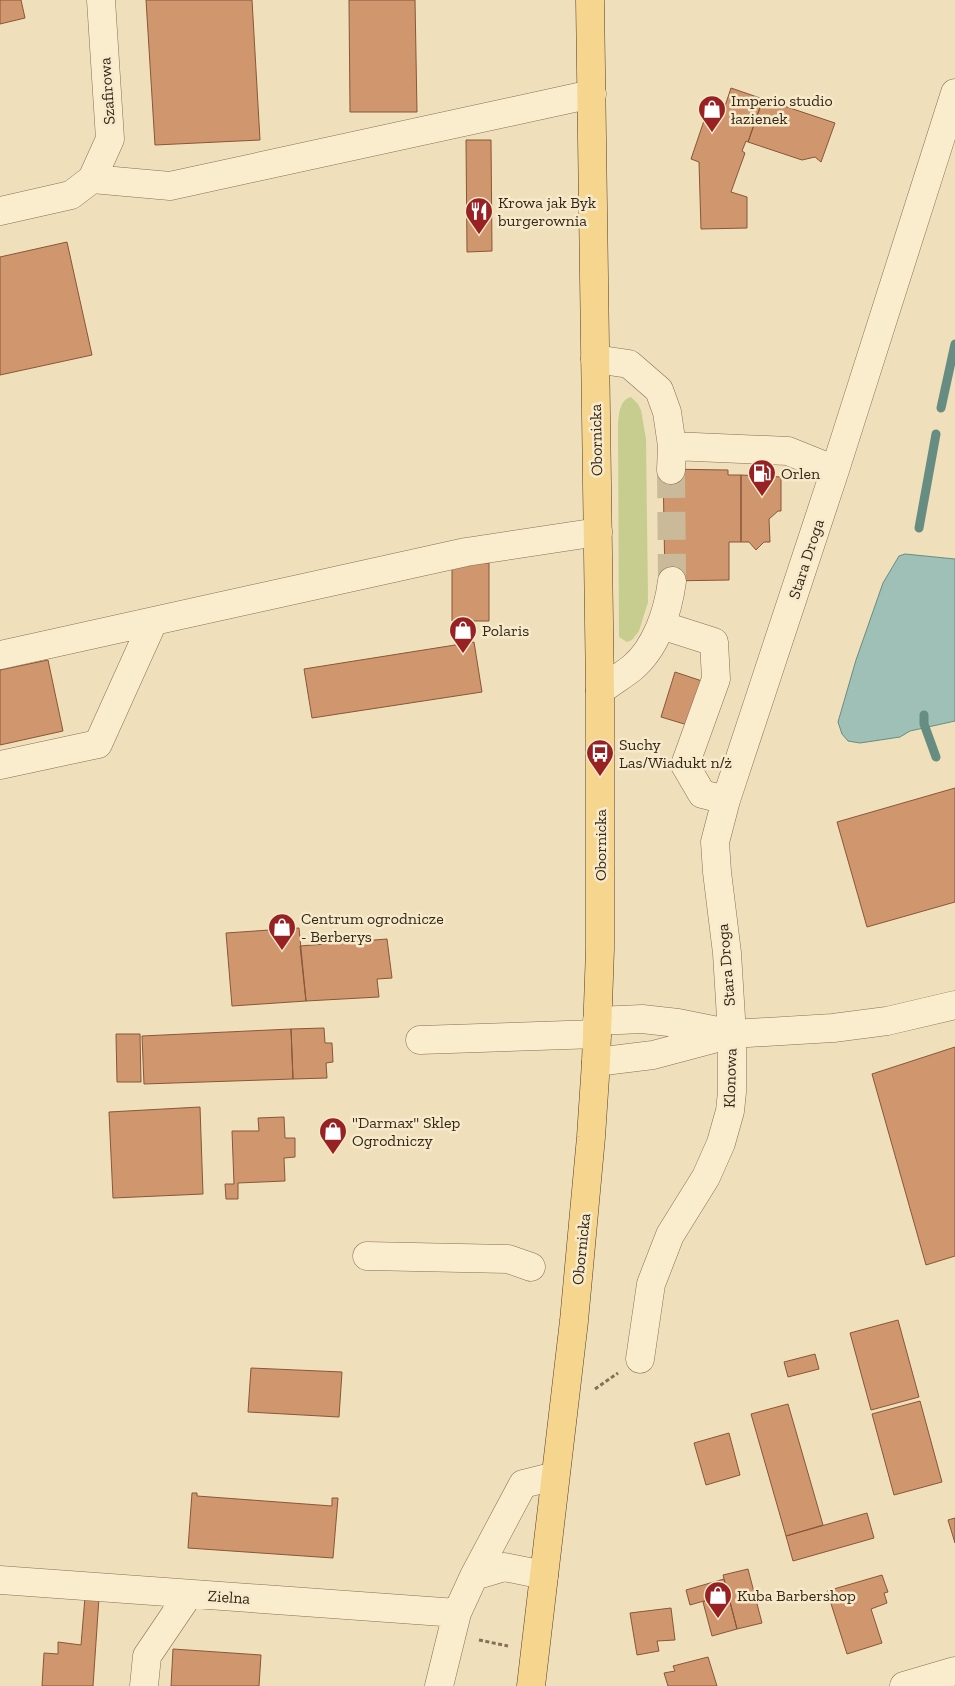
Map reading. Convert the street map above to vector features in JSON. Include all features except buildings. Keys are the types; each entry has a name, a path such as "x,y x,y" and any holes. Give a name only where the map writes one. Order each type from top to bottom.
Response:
{"main road":[{"name":"Obornicka","path":"530,1686 574,1321 596,1062 600,949 600,691 590,0"}],"street":[{"name":"Szafirowa","path":"92,179 110,139 100,0"},
{"name":"Stara Droga","path":"420,1040 597,1027 642,1020 678,1023 732,1034 727,954 715,842 726,800 835,470 955,93"},
{"path":"0,211 71,194 92,179 170,186 592,94"},
{"path":"595,359 629,364 659,390 667,412 672,458 788,451 835,470"},
{"path":"0,655 466,552 598,532"},
{"path":"600,691 633,667 651,646 670,600 672,581"},
{"path":"0,765 98,744 153,622"},
{"path":"661,625 714,642 716,679 684,765 702,794 726,800"},
{"name":"Klonowa","path":"640,1359 651,1284 670,1235 706,1177 721,1142 730,1111 732,1092 732,1034 834,1028 887,1021 955,1004"},
{"path":"596,1062 653,1055 732,1034"},
{"path":"367,1256 508,1259 531,1267"},
{"path":"438,1686 457,1613 474,1576 523,1484 555,1476"},
{"path":"474,1576 504,1567 544,1575"},
{"name":"Zielna","path":"0,1580 457,1613"},
{"path":"144,1686 147,1656 189,1594"},
{"path":"904,1686 955,1671"}],"green space":[{"path":"631,397 641,410 646,439 648,602 639,631 632,640 627,642 619,637 618,425 622,405 624,401"}],"water":[{"path":"905,554 955,559 955,721 910,731 900,737 860,743 848,741 842,734 838,722 856,660 883,583 899,556"}],"waterway":[{"path":"941,408 955,344"},
{"path":"919,528 936,434"},
{"path":"924,715 924,724 936,757"}],"tunnel":[{"path":"671,470 672,581"}],"place":[{"name":"Imperio studio łazienek","path":"712,133"},
{"name":"Krowa jak Byk burgerownia","path":"479,235"},
{"name":"Orlen","path":"762,497"},
{"name":"Polaris","path":"463,654"},
{"name":"Suchy Las/Wiadukt n/ż","path":"600,777"},
{"name":"Centrum ogrodnicze - Berberys","path":"282,951"},
{"name":"\"Darmax\" Sklep Ogrodniczy","path":"333,1155"},
{"name":"Kuba Barbershop","path":"718,1619"}]}
